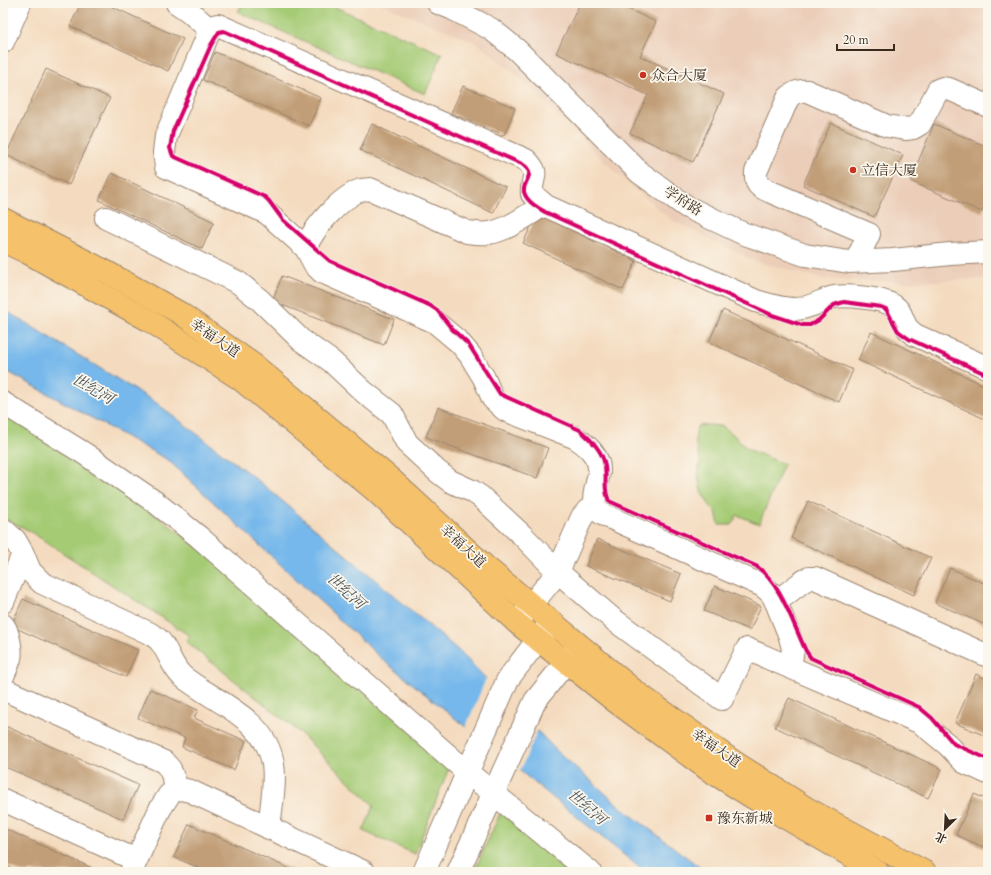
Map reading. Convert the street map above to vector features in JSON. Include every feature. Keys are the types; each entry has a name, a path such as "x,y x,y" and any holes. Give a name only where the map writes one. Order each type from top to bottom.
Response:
{"main road":[{"name":"幸福大道","path":"3,219 105,271 180,313 254,365 391,479 486,567 636,692 733,761 808,809 925,872"},
{"name":"幸福大道","path":"3,241 28,253 150,321 240,379 373,489 517,623 616,702 707,769 779,814 878,872"}],"street":[{"path":"3,42 20,3"},
{"path":"177,3 190,12 210,30"},
{"name":"学府路","path":"438,3 451,8 491,29 517,50 639,172 687,207 742,233 806,255 849,262 988,252"},
{"path":"790,667 793,649 790,637 772,594 763,586 602,514 594,506 593,500 599,470 591,450 583,442 574,437 505,410 493,399 484,378 459,342 435,322 322,272 315,265 306,248 267,213 166,166 164,152 166,136 210,30 214,26 218,25 526,160 533,166 535,174 532,194 546,206 756,301 780,308 797,309 831,298 845,296 884,301 893,305 899,310 908,328 915,335 988,368"},
{"path":"856,261 868,234 771,192 759,186 755,180 756,172 788,98 800,90 807,90 887,126 904,129 913,128 920,124 938,90 943,88 949,88 988,106"},
{"path":"306,248 308,242 321,223 336,206 362,190 370,189 467,232 488,233 505,228 539,208"},
{"path":"106,218 238,283 260,300 301,340 331,362 364,392 392,414 407,443 437,471 450,481 472,491 481,497 522,535 558,572 614,620 722,699 747,649 921,723 948,744 964,762 988,773"},
{"path":"3,403 85,454 155,502 199,537 467,772 590,872"},
{"path":"517,623 558,572 582,517 594,506"},
{"path":"3,529 15,540 30,571 42,583 149,633 159,640 172,664 181,675 248,721 259,732 270,748 273,765 274,780 269,828"},
{"path":"3,602 23,554"},
{"path":"776,602 809,578 816,578 988,656"},
{"path":"424,872 508,678 552,622"},
{"path":"3,625 6,628 12,650 11,659 3,676"},
{"path":"458,872 535,701 580,645"},
{"path":"3,689 164,762 170,769 177,788"},
{"path":"3,800 134,866 168,794 177,788 190,791 364,872"}],"shaded area":[{"path":"379,3 988,3 988,279 907,282 823,279 752,260 670,219 612,169 526,83 477,43"}],"green space":[{"path":"242,3 326,3 442,54 425,94 238,12"},
{"path":"3,412 87,464 195,544 450,765 415,854 363,831 374,806 298,731 186,642 190,636 28,530 3,518"},
{"path":"697,426 722,426 750,450 784,464 759,524 737,515 732,525 719,525 716,512 701,492 698,476 700,460 695,442"},
{"path":"501,811 577,872 474,872"}],"water":[{"name":"世纪河","path":"3,309 155,402 260,482 459,651 557,751 623,809 706,872 645,872 383,660 168,460 3,369"}],"pier":[{"path":"487,676 538,729 519,773 465,729"}],"building":[{"path":"81,3 104,3 183,39 168,71 70,26"},
{"name":"众合大厦","path":"580,3 615,3 656,22 640,56 724,94 693,162 630,133 648,95 556,53"},
{"path":"215,52 321,98 309,126 203,80"},
{"path":"46,69 110,98 69,185 6,155"},
{"path":"463,86 515,108 504,135 451,113"},
{"name":"立信大厦","path":"831,123 903,155 874,217 803,185"},
{"path":"372,124 506,187 493,213 360,150"},
{"path":"934,124 988,147 988,198 982,212 910,181"},
{"path":"112,173 214,222 202,249 99,200"},
{"path":"537,214 636,261 623,290 523,243"},
{"path":"282,276 394,319 384,345 272,301"},
{"path":"723,310 853,370 839,402 709,342"},
{"path":"871,332 988,387 988,412 985,419 858,360"},
{"path":"438,407 548,448 537,478 426,437"},
{"path":"808,501 931,558 914,595 791,538"},
{"path":"597,539 681,574 670,601 586,566"},
{"path":"950,568 988,585 988,626 935,603"},
{"path":"715,586 761,606 750,630 704,611"},
{"path":"23,599 138,650 126,677 11,626"},
{"path":"976,674 988,680 988,737 955,723"},
{"path":"150,689 198,710 194,718 246,741 234,770 182,747 185,738 138,718"},
{"path":"789,698 942,769 928,798 775,727"},
{"path":"3,725 138,785 123,819 3,766"},
{"path":"974,794 988,800 988,849 956,835"},
{"path":"189,824 297,872 208,872 174,857"},
{"path":"3,828 101,872 21,872 3,864"}],"cycle path":[{"path":"988,375 909,339 898,331 886,309 881,307 844,302 834,305 819,320 810,325 802,325 772,315 545,212 533,204 525,196 524,188 529,171 522,164 224,31 219,32 211,45 173,131 170,148 173,156 265,197 283,220 330,261 437,310 452,329 469,345 500,394 580,430 602,455 606,471 606,488 609,501 756,566 765,573 773,583 786,605 806,651 811,658 919,707 932,718 954,744 988,759"}],"place":[{"name":"众合大厦","path":"643,75"},
{"name":"立信大厦","path":"853,170"},
{"name":"豫东新城","path":"709,818"}]}
